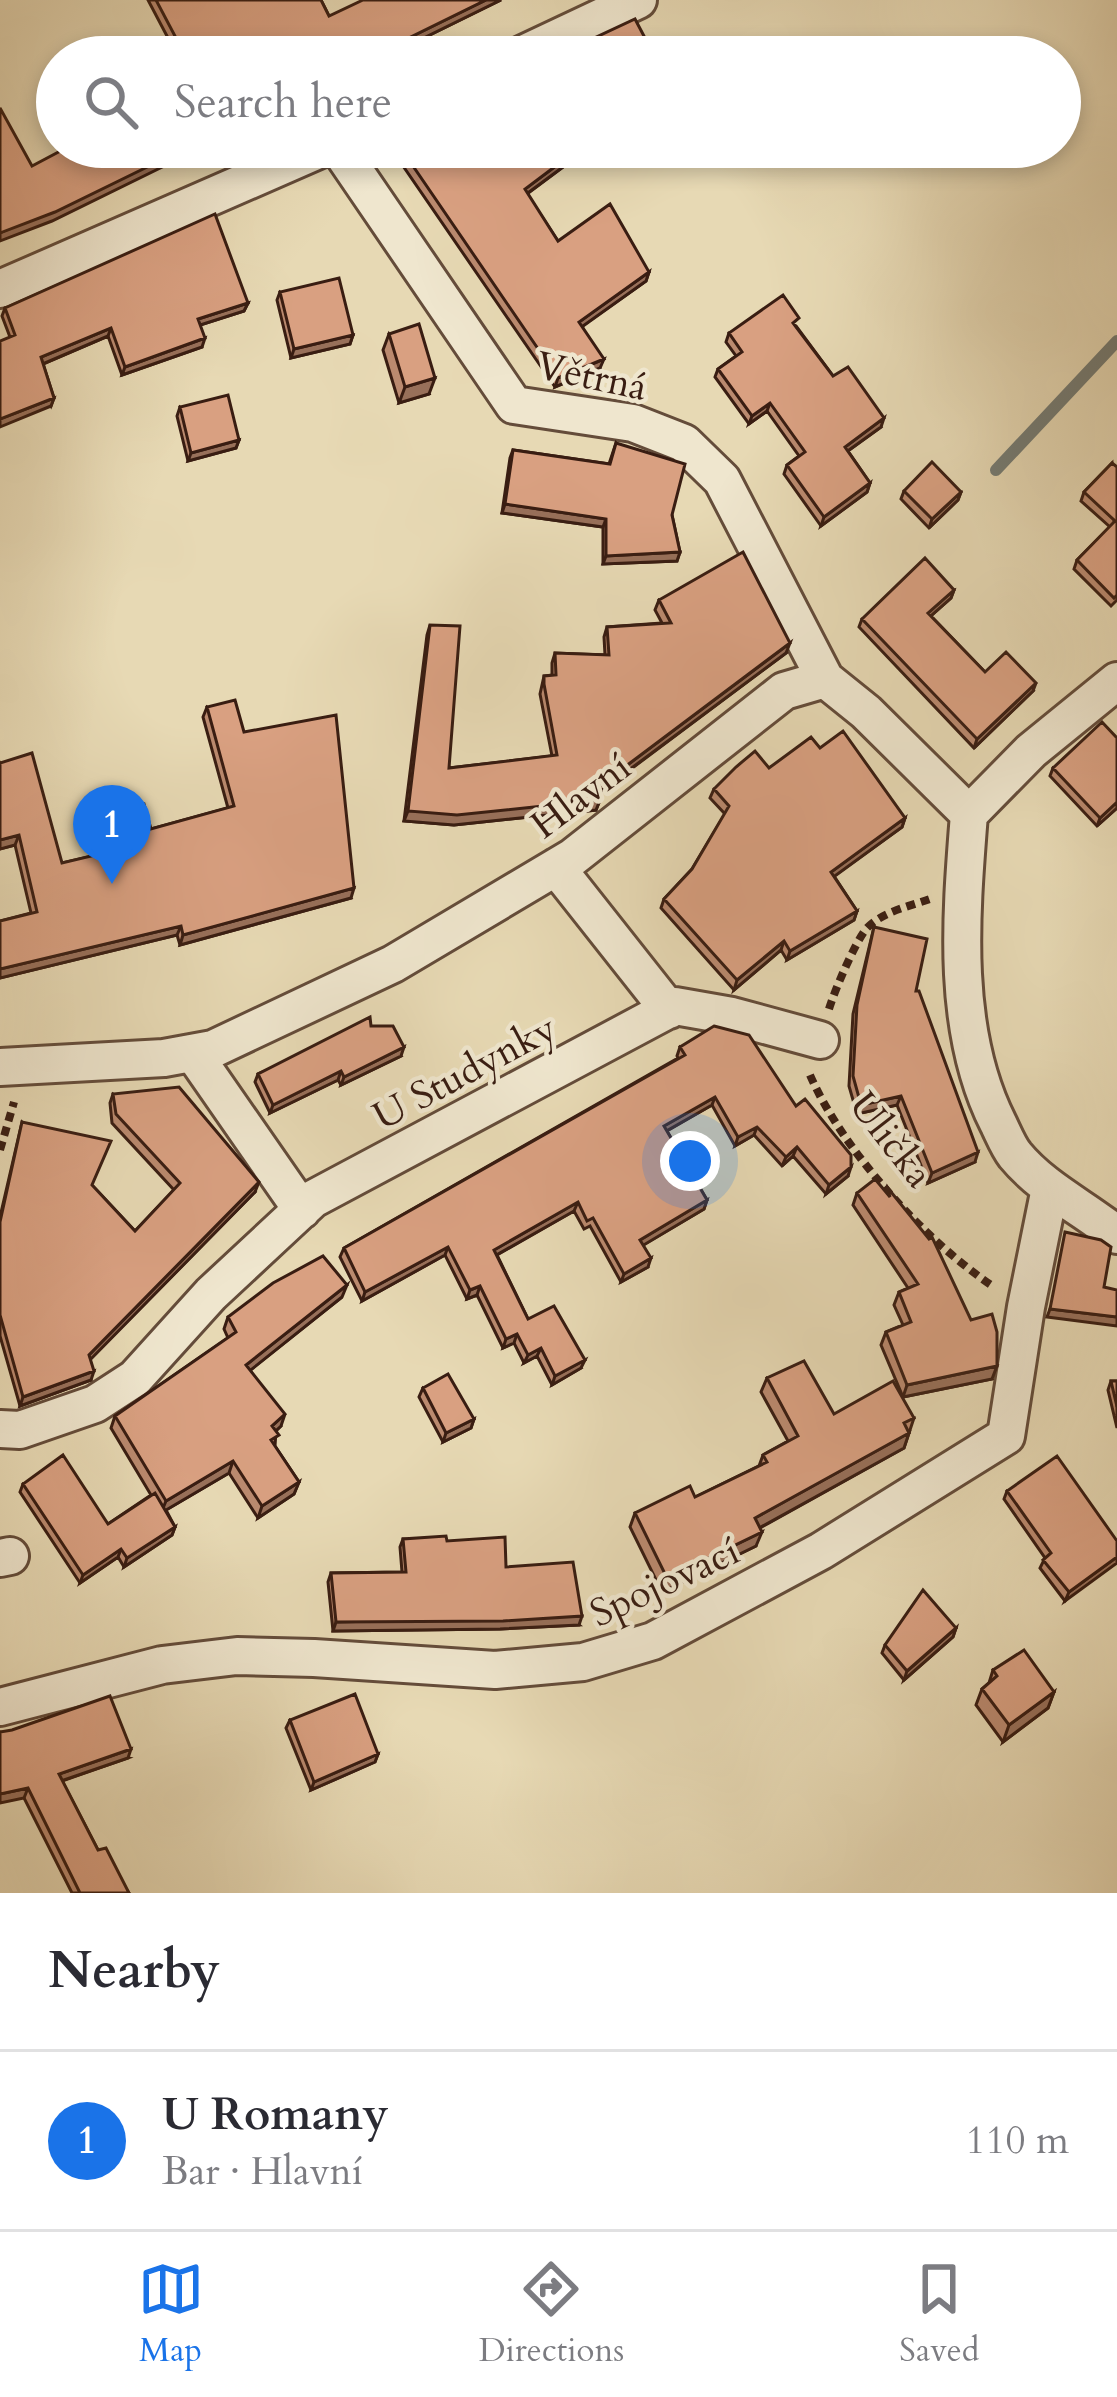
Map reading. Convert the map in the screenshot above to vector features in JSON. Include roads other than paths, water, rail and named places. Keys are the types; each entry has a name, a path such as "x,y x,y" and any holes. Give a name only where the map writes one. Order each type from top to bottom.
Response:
{"street":[{"path":"562,36 638,0"},
{"path":"0,289 277,168"},
{"name":"Větrná","path":"352,168 514,405 633,423 684,443 722,480 825,679"},
{"path":"825,679 866,712 969,814"},
{"name":"Hlavní","path":"12,1067 164,1058 213,1049 394,964 556,867 784,691 825,679"},
{"path":"1117,681 1031,752 969,814 963,888 969,1031 988,1103 1014,1154 1050,1188 1117,1234"},
{"path":"556,867 669,1010 675,1006 732,1016 820,1040"},
{"name":"U Studynky","path":"0,1429 20,1430 95,1405 135,1378 211,1294 313,1199 669,1010"},
{"path":"193,1053 302,1210"},
{"name":"Spojovací","path":"0,1707 162,1665 237,1656 495,1670 583,1663 653,1641 821,1551 1006,1436 1050,1188"}],"waterway":[{"path":"996,470 1117,341"}],"place":[{"name":"U Romany","path":"112,884"}]}
